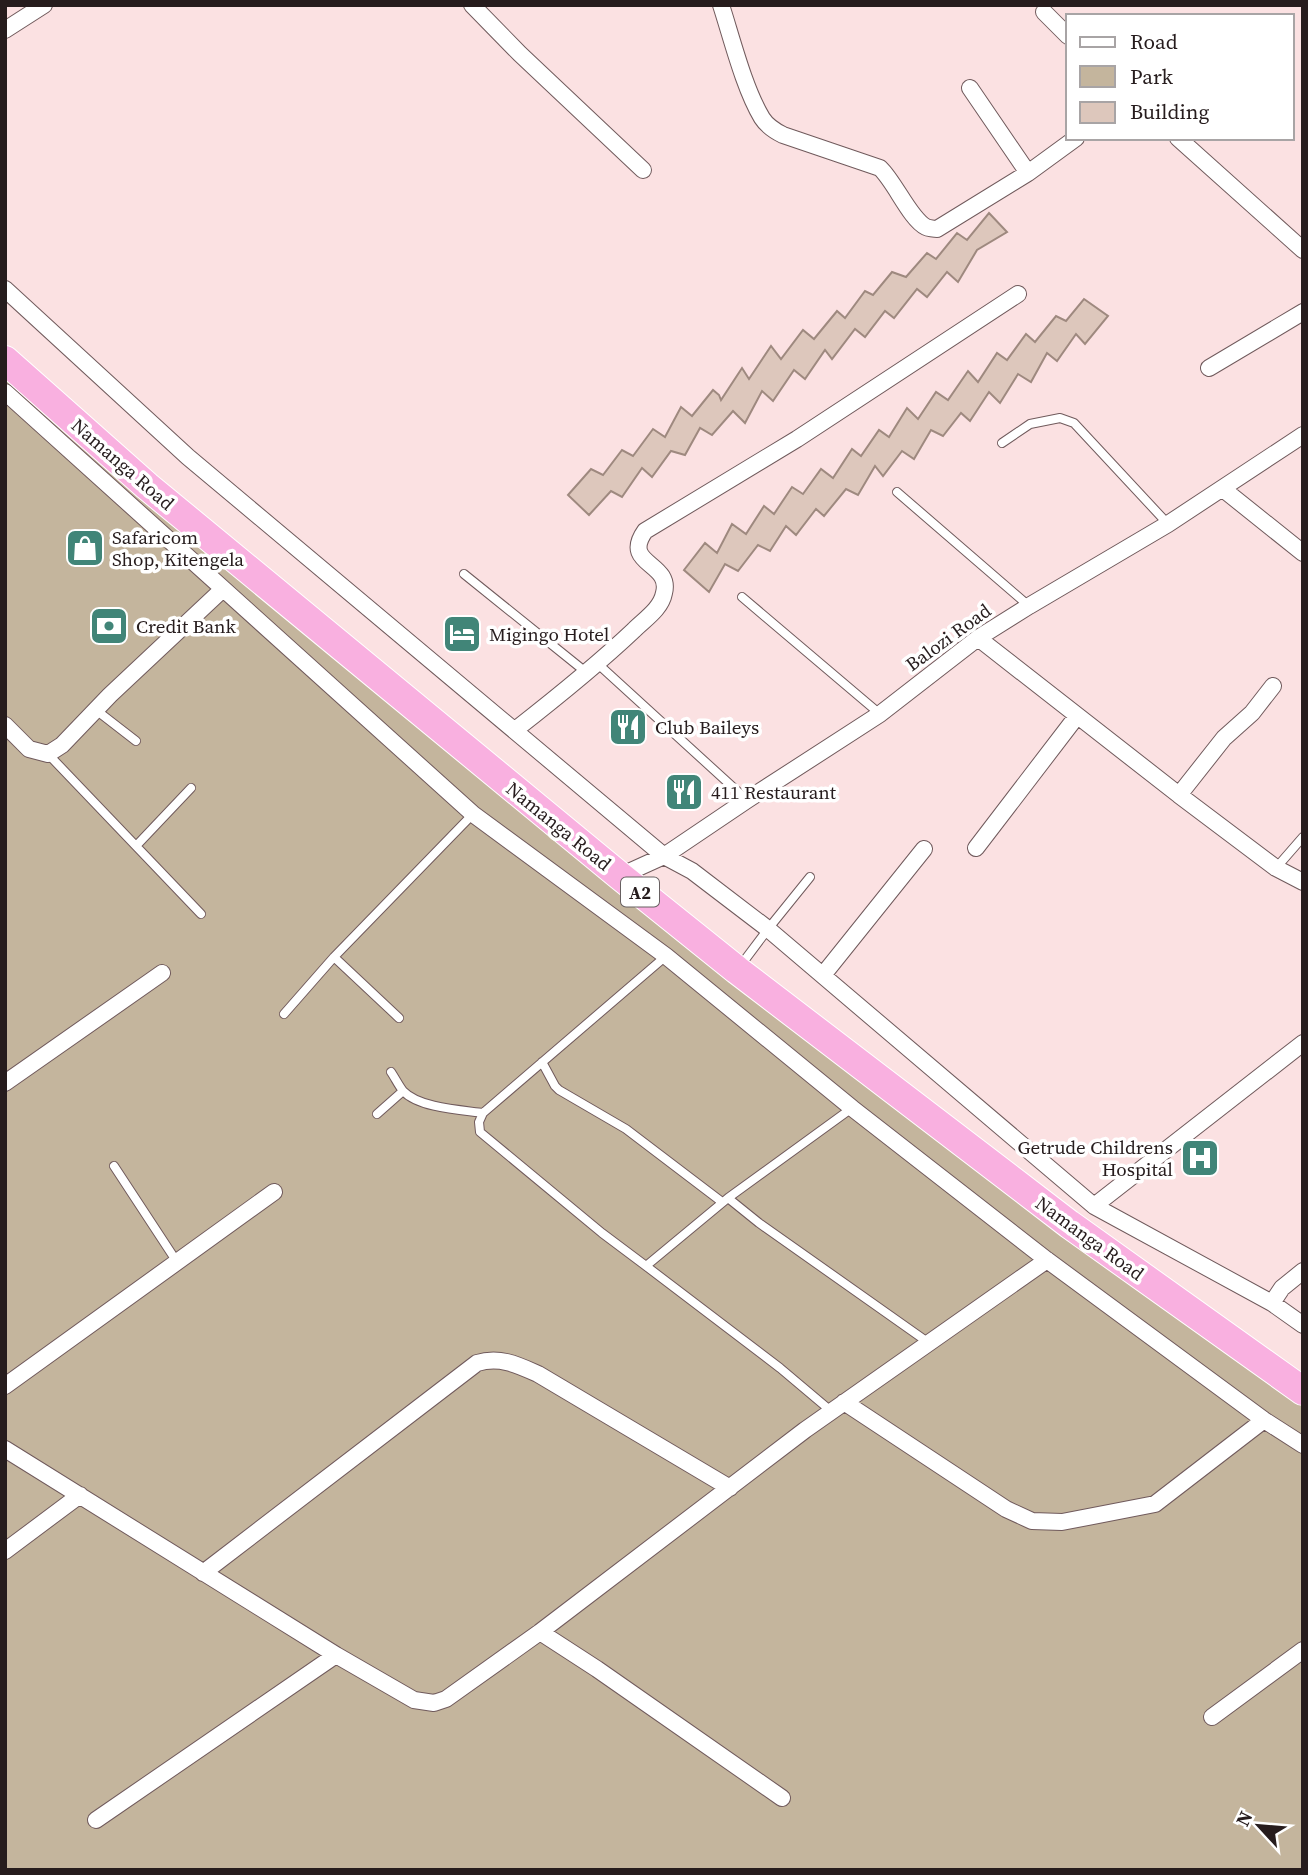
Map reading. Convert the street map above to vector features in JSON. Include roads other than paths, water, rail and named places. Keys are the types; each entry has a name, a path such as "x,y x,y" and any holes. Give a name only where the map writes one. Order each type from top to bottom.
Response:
{"highway":[{"name":"Namanga Road","path":"5,360 147,486 737,970 1069,1224 1303,1391"}],"street":[{"path":"5,30 44,5"},
{"path":"472,5 643,170"},
{"path":"721,5 762,119 783,135 880,168 887,174 917,220 927,228 937,229 1028,173 1073,140"},
{"path":"1044,12 1066,34"},
{"path":"970,88 1028,173"},
{"path":"1180,140 1303,250"},
{"path":"5,289 188,457 664,856 692,871 768,929 1094,1206 1272,1303 1303,1325"},
{"path":"515,730 592,669 661,603 666,585 663,577 641,556 638,548 639,540 645,531 797,439 1018,295"},
{"path":"1209,368 1303,312"},
{"path":"5,392 473,814 666,956 852,1108 1047,1260 1303,1445"},
{"name":"Balozi Road","path":"620,876 664,856 880,714 978,638 1168,524 1303,435"},
{"path":"1223,489 1303,553"},
{"path":"5,726 29,749 48,754 62,746 96,709 223,589"},
{"path":"978,638 1179,796 1276,868 1303,882"},
{"path":"1179,796 1224,738 1252,713 1273,686"},
{"path":"976,848 1077,716"},
{"path":"823,975 924,849"},
{"path":"5,1083 162,973"},
{"path":"1094,1206 1303,1043"},
{"path":"5,1386 274,1192"},
{"path":"5,1449 336,1655 414,1700 434,1703 446,1699 540,1632 838,1406 1047,1260"},
{"path":"1272,1303 1282,1288 1303,1271"},
{"path":"203,1573 482,1361 514,1363 538,1374 730,1488"},
{"path":"838,1406 1006,1509 1032,1521 1062,1522 1155,1504 1265,1420"},
{"path":"5,1551 80,1495"},
{"path":"540,1632 782,1798"},
{"path":"1212,1717 1303,1650"},
{"path":"96,1820 336,1655"}],"lane":[{"path":"1002,443 1030,424 1060,418 1074,423 1168,524"},
{"path":"897,492 1029,606"},
{"path":"464,574 592,669 747,800"},
{"path":"742,597 880,714"},
{"path":"96,709 136,741"},
{"path":"48,754 201,914"},
{"path":"136,846 191,788"},
{"path":"284,1014 334,957 473,814"},
{"path":"1276,868 1303,837"},
{"path":"737,970 810,877"},
{"path":"666,956 483,1114 480,1132 646,1266 780,1368 838,1406"},
{"path":"334,957 399,1018"},
{"path":"542,1062 559,1090 626,1129 929,1343"},
{"path":"391,1072 403,1091 417,1100 483,1114"},
{"path":"377,1114 403,1091"},
{"path":"646,1266 725,1200 852,1108"},
{"path":"114,1166 177,1262"}],"place":[{"name":"Safaricom Shop, Kitengela","path":"85,548"},
{"name":"Credit Bank","path":"109,626"},
{"name":"Migingo Hotel","path":"462,634"},
{"name":"Club Baileys","path":"628,727"},
{"name":"411 Restaurant","path":"684,792"},
{"name":"Getrude Childrens Hospital","path":"1200,1158"}]}
